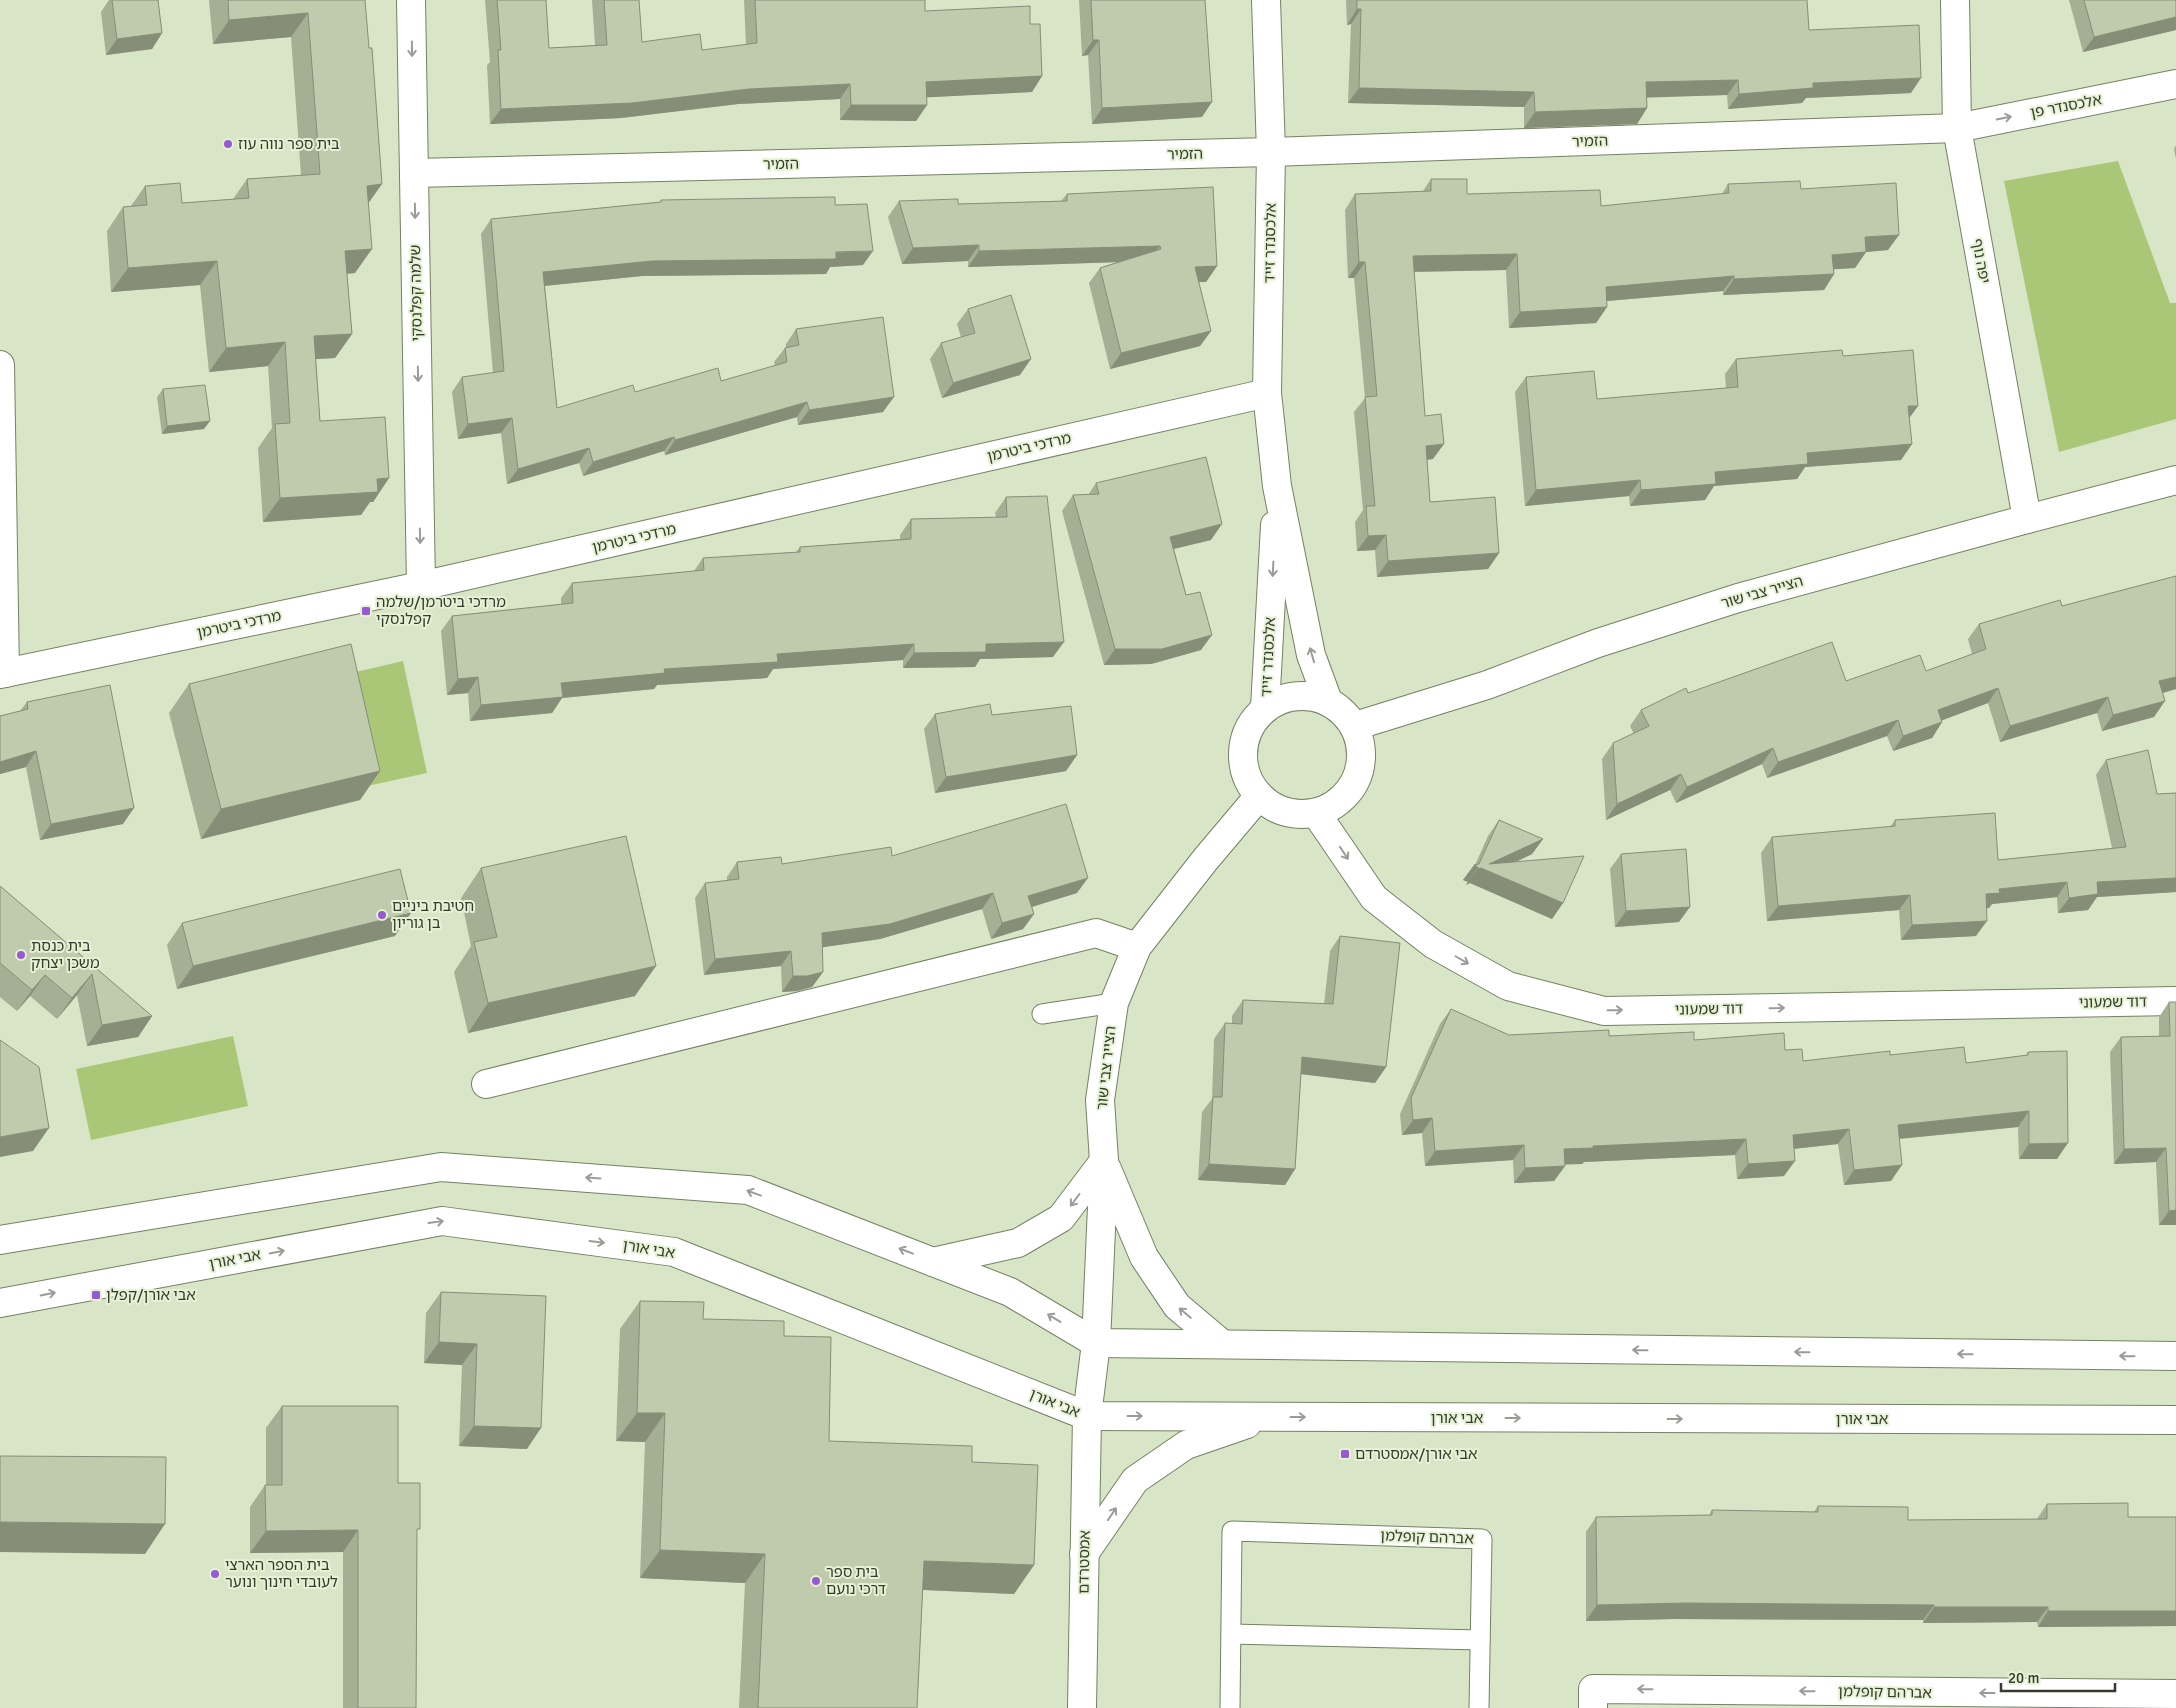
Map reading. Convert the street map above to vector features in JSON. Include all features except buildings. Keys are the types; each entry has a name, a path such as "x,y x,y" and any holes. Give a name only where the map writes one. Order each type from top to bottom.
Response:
{"street":[{"name":"שלמה קפלנסקי","path":"411,0 421,586"},
{"name":"אלכסנדר זייד","path":"1266,0 1271,152 1267,393 1277,486 1311,655 1328,701"},
{"name":"יפה נוף","path":"1955,0 1957,128 2027,519"},
{"name":"אלכסנדר פן","path":"1957,128 2176,84"},
{"name":"הזמיר","path":"414,173 1271,152 1957,128"},
{"path":"0,365 3,674"},
{"name":"מרדכי ביטרמן","path":"3,674 421,586 1267,393"},
{"name":"הצייר צבי שור","path":"1354,726 1487,685 1598,643 1738,598 2176,480"},
{"name":"אלכסנדר זייד","path":"1265,708 1277,486"},
{"path":"1296,696 1313,696 1328,701 1343,711 1354,726 1361,743 1362,762 1357,779 1347,794 1333,806 1316,812 1295,814 1275,809 1259,796 1247,780 1242,761 1244,740 1252,722 1265,708 1280,699 1296,696"},
{"name":"הצייר צבי שור","path":"1086,1416 1096,1343 1104,1161 1100,1100 1114,1003 1136,947 1259,796"},
{"name":"דוד שמעוני","path":"1316,812 1374,898 1433,944 1508,986 1604,1010 2176,1001"},
{"path":"486,1084 1096,933 1136,947"},
{"path":"933,1262 1018,1243 1061,1218 1104,1161"},
{"path":"1104,1161 1144,1257 1177,1306 1222,1344"},
{"path":"0,1240 441,1167 748,1190 1010,1292 1096,1343 2176,1356"},
{"name":"אבי אורן","path":"0,1303 442,1221 674,1252 1086,1416 2176,1420"},
{"name":"אמסטרדם","path":"1082,1708 1086,1416"},
{"path":"1084,1554 1135,1480 1186,1445 1268,1417"},
{"name":"אברהם קופלמן","path":"1593,1698 1915,1700 2176,1694"}],"lane":[{"path":"1042,1014 1114,1003"},
{"name":"אברהם קופלמן","path":"1231,1634 1232,1531 1482,1539 1479,1708"},
{"path":"1230,1708 1231,1634 1480,1640"}],"green space":[{"path":"2118,161 2170,303 2176,303 2176,419 2059,452 2004,181"},
{"path":"403,661 427,773 367,786 343,675"},
{"path":"233,1036 248,1106 91,1140 76,1069"}],"place":[{"name":"בית ספר נווה עוז","path":"228,144"},
{"name":"מרדכי ביטרמן/שלמה קפלנסקי","path":"366,611"},
{"name":"חטיבת ביניים בן גוריון","path":"382,915"},
{"name":"בית כנסת משכן יצחק","path":"21,955"},
{"name":"אבי אורן/קפלן","path":"96,1295"},
{"name":"אבי אורן/אמסטרדם","path":"1345,1454"},
{"name":"בית הספר הארצי לעובדי חינוך ונוער","path":"215,1574"},
{"name":"בית ספר דרכי נועם","path":"816,1581"}]}
